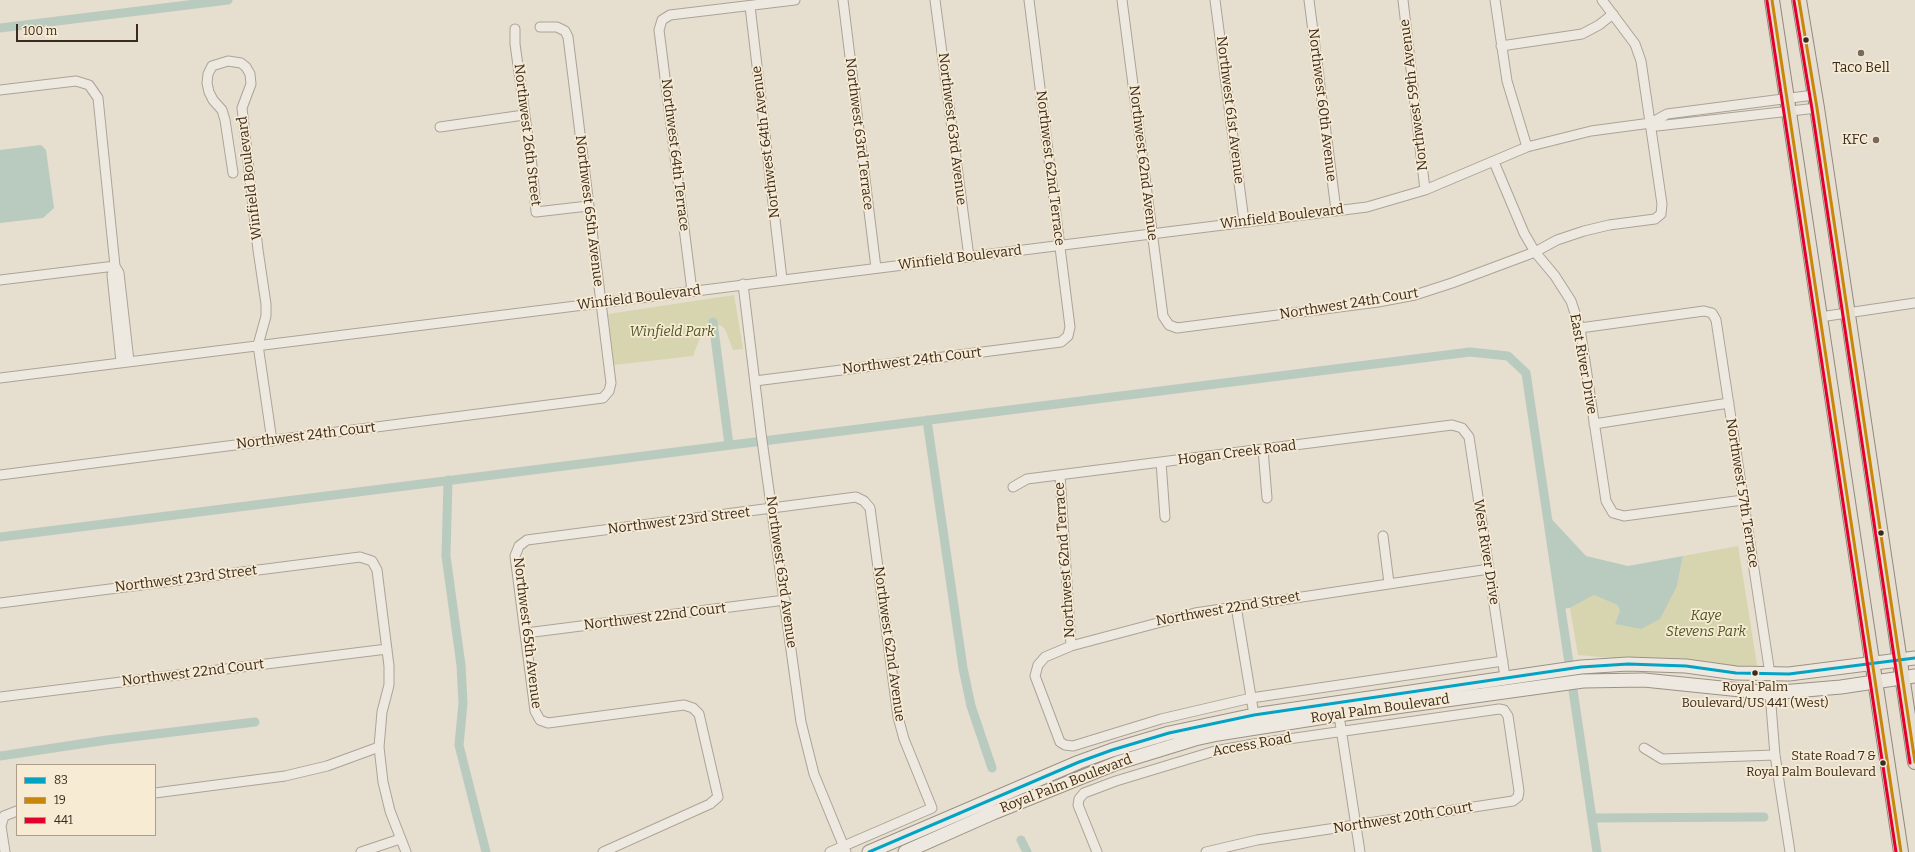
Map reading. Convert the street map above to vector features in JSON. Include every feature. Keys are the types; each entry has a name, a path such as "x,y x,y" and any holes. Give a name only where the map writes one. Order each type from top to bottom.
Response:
{"main road":[{"path":"1772,0 1901,852"},
{"path":"1799,0 1816,101 1900,660 1909,677 1915,762"},
{"name":"Royal Palm Boulevard","path":"905,852 993,813 1117,763 1255,721 1337,701 1581,667 1628,664 1686,666 1736,673 1797,674 1915,658"},
{"name":"Royal Palm Boulevard","path":"873,851 1066,768 1112,750 1169,733 1255,721 1338,714 1583,681 1644,680 1770,693 1800,692 1909,677"}],"street":[{"path":"750,6 795,0"},
{"name":"Northwest 63rd Terrace","path":"843,0 876,268"},
{"name":"Northwest 63rd Avenue","path":"936,0 968,257"},
{"name":"Northwest 62nd Terrace","path":"1029,0 1070,327 1068,336"},
{"name":"Northwest 62nd Avenue","path":"1122,0 1151,234 1163,316 1169,325"},
{"name":"Northwest 61st Avenue","path":"1215,0 1244,221"},
{"name":"Northwest 60th Avenue","path":"1309,0 1336,210"},
{"name":"Northwest 59th Avenue","path":"1403,0 1425,190"},
{"path":"1495,0 1507,81 1527,147"},
{"path":"1602,0 1635,44 1641,61 1651,123"},
{"name":"Northwest 64th Terrace","path":"692,291 659,30 662,20 670,15 750,6"},
{"name":"Northwest 64th Avenue","path":"750,6 782,279"},
{"path":"1501,46 1582,34 1599,25 1613,14"},
{"name":"Northwest 65th Avenue","path":"540,27 557,27 565,31 568,37 611,383 609,391"},
{"name":"Northwest 26th Street","path":"515,29 515,44 532,166 536,212 588,206"},
{"name":"Winfield Boulevard","path":"233,173 225,120 222,110 213,100 209,92 208,83 208,74 212,66 228,61 241,63 246,67 252,84 242,108 258,250 266,304 266,316 258,345"},
{"path":"0,90 76,80 89,85 98,98 115,266 112,275 125,361"},
{"name":"Winfield Boulevard","path":"0,378 782,279 1060,246 1366,206 1425,190 1527,147 1591,131 1651,123 1667,114 1788,105 1816,101"},
{"name":"Winfield Boulevard","path":"1788,105 1816,101"},
{"path":"440,127 524,116"},
{"name":"Northwest 24th Court","path":"1169,325 1177,328 1408,297 1452,283 1535,252 1557,240 1584,231 1609,225 1655,219 1661,214 1662,204 1651,123"},
{"name":"East River Drive","path":"1494,162 1524,233 1535,252 1555,276 1571,301 1580,328 1606,501 1613,513 1624,516 1743,500"},
{"path":"0,280 115,266"},
{"name":"Northwest 63rd Avenue","path":"743,284 761,433 797,693 806,746 826,804 845,849"},
{"path":"1820,316 1915,303"},
{"name":"Northwest 57th Terrace","path":"1580,328 1704,311 1712,313 1716,320 1770,674"},
{"name":"Northwest 24th Court","path":"755,381 1061,342 1068,336"},
{"path":"258,345 272,441"},
{"name":"Northwest 24th Court","path":"0,475 603,398 609,391"},
{"path":"1594,424 1729,404"},
{"name":"Hogan Creek Road","path":"1013,487 1027,479 1452,425 1462,428"},
{"name":"West River Drive","path":"1462,428 1469,437 1505,677"},
{"path":"1263,449 1267,498"},
{"path":"1161,462 1165,517"},
{"name":"Northwest 62nd Terrace","path":"1060,475 1071,646"},
{"name":"Northwest 23rd Street","path":"518,546 527,540 856,497 864,501"},
{"name":"Northwest 62nd Avenue","path":"845,849 932,808 904,739 898,717 870,508 864,501"},
{"path":"1383,536 1389,583"},
{"name":"Northwest 65th Avenue","path":"518,546 515,556 535,711 540,720 548,723 684,705 693,708 699,714 718,797 710,804 603,852"},
{"name":"Northwest 23rd Street","path":"0,603 360,557 372,561 378,570 387,649"},
{"name":"Northwest 22nd Street","path":"1252,698 1161,719 1073,746 1065,745 1060,742 1035,676 1038,665 1044,657 1071,646 1188,614 1488,569"},
{"name":"Northwest 22nd Court","path":"526,633 785,600"},
{"path":"1236,606 1255,721"},
{"path":"387,649 389,685 382,712 379,747 383,782 390,811 406,852"},
{"name":"Northwest 22nd Court","path":"0,697 387,649"},
{"path":"1252,698 1503,661"},
{"path":"1770,693 1775,755 1790,852"},
{"path":"1337,701 1340,731 1360,852"},
{"name":"Access Road","path":"1097,852 1078,805 1079,799 1084,793 1116,780 1171,764 1253,744 1499,709 1504,710 1508,716"},
{"name":"Northwest 20th Court","path":"1206,852 1257,840 1513,801 1518,798 1519,791 1508,716"},
{"path":"156,793 285,776 327,766 379,747"},
{"path":"1644,748 1662,759 1775,755"},
{"path":"5,852 1,826 4,816 16,811"},
{"path":"361,852 400,839"},
{"path":"830,852 845,849"}],"green space":[{"name":"Winfield Park","path":"734,295 743,349 733,350 725,329 720,325 706,328 699,340 693,356 614,365 608,314"},
{"name":"Kaye Stevens Park","path":"1738,546 1758,671 1578,655 1570,608 1594,595 1617,605 1620,610 1615,624 1677,586 1683,556"}],"shaded area":[{"path":"41,145 46,150 54,208 43,218 0,223 0,150"},
{"path":"1546,513 1586,556 1628,566 1683,556 1677,586 1660,619 1641,629 1615,624 1620,610 1617,605 1594,595 1570,608 1561,609"}],"waterway":[{"path":"0,28 228,0"},
{"path":"713,322 729,445"},
{"path":"0,537 1470,352 1508,356 1526,373 1597,852"},
{"path":"927,420 963,668 971,706 992,768"},
{"path":"448,480 446,556 461,665 463,703 459,745 486,852"},
{"path":"0,756 107,740 255,722"},
{"path":"1592,818 1764,817"},
{"path":"1021,840 1027,852"}],"transit line":[{"name":"19","path":"1772,0 1901,852"},
{"name":"19","path":"1799,0 1817,108 1915,762"},
{"name":"441","path":"1767,1 1896,852"},
{"name":"441","path":"1794,1 1812,109 1910,763"},
{"name":"83","path":"869,852 1079,762 1112,750 1169,733 1254,715 1581,667 1628,664 1686,666 1736,673 1789,674 1915,658"}],"place":[{"name":"Taco Bell","path":"1861,53"},
{"name":"KFC","path":"1876,140"},
{"name":"Royal Palm Boulevard/US 441 (West)","path":"1755,673"},
{"name":"State Road 7 & Royal Palm Boulevard","path":"1883,763"}]}
